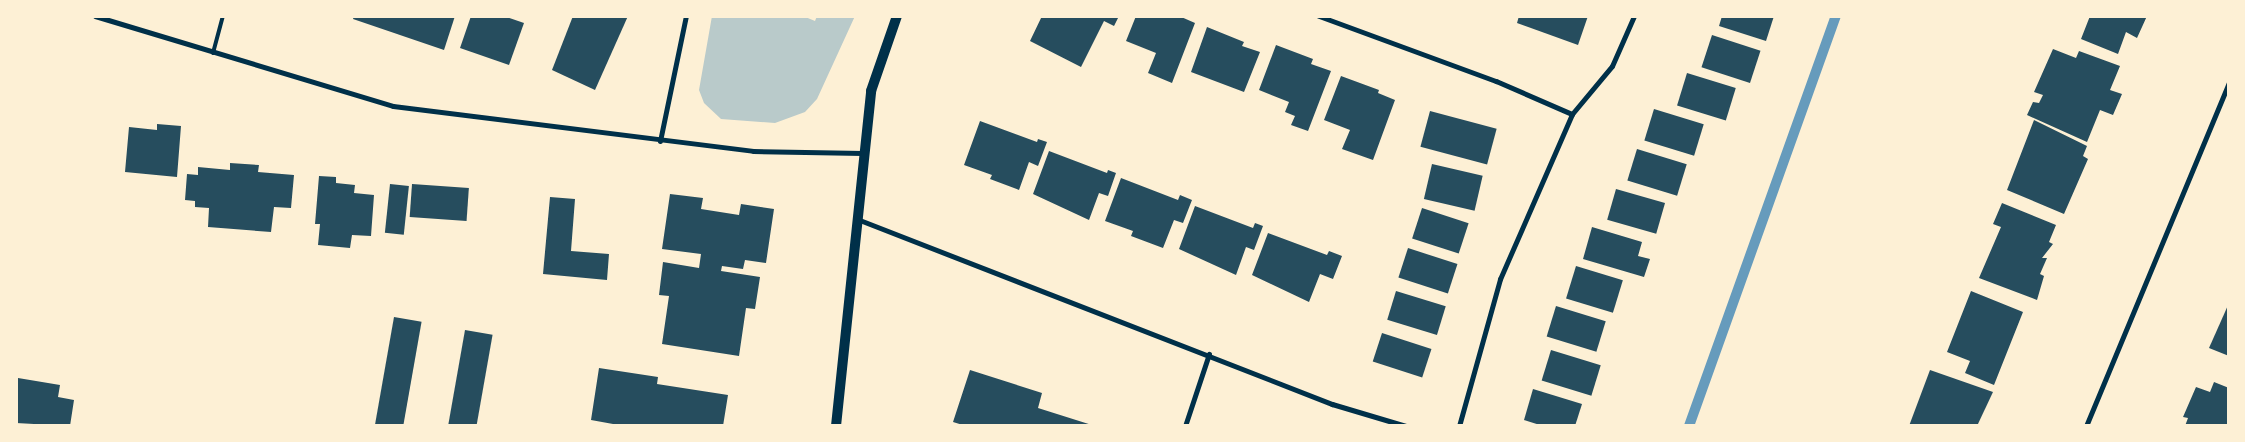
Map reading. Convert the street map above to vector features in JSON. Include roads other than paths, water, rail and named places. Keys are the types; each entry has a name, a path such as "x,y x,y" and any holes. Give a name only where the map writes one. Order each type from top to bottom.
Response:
{"main road":[{"path":"836,426 863,153 871,91 897,16"}],"street":[{"path":"95,16 393,106 660,141 753,151 863,153"},
{"path":"660,141 686,16"},
{"path":"1318,16 1496,82 1572,114"},
{"path":"1459,426 1500,279 1572,114 1612,66 1634,16"},
{"path":"2086,426 2229,83"},
{"path":"857,218 1209,354 1332,404 1406,426"},
{"path":"1185,426 1209,354"}],"lane":[{"path":"212,52 224,16"}],"waterway":[{"path":"1689,426 1836,16"}]}
